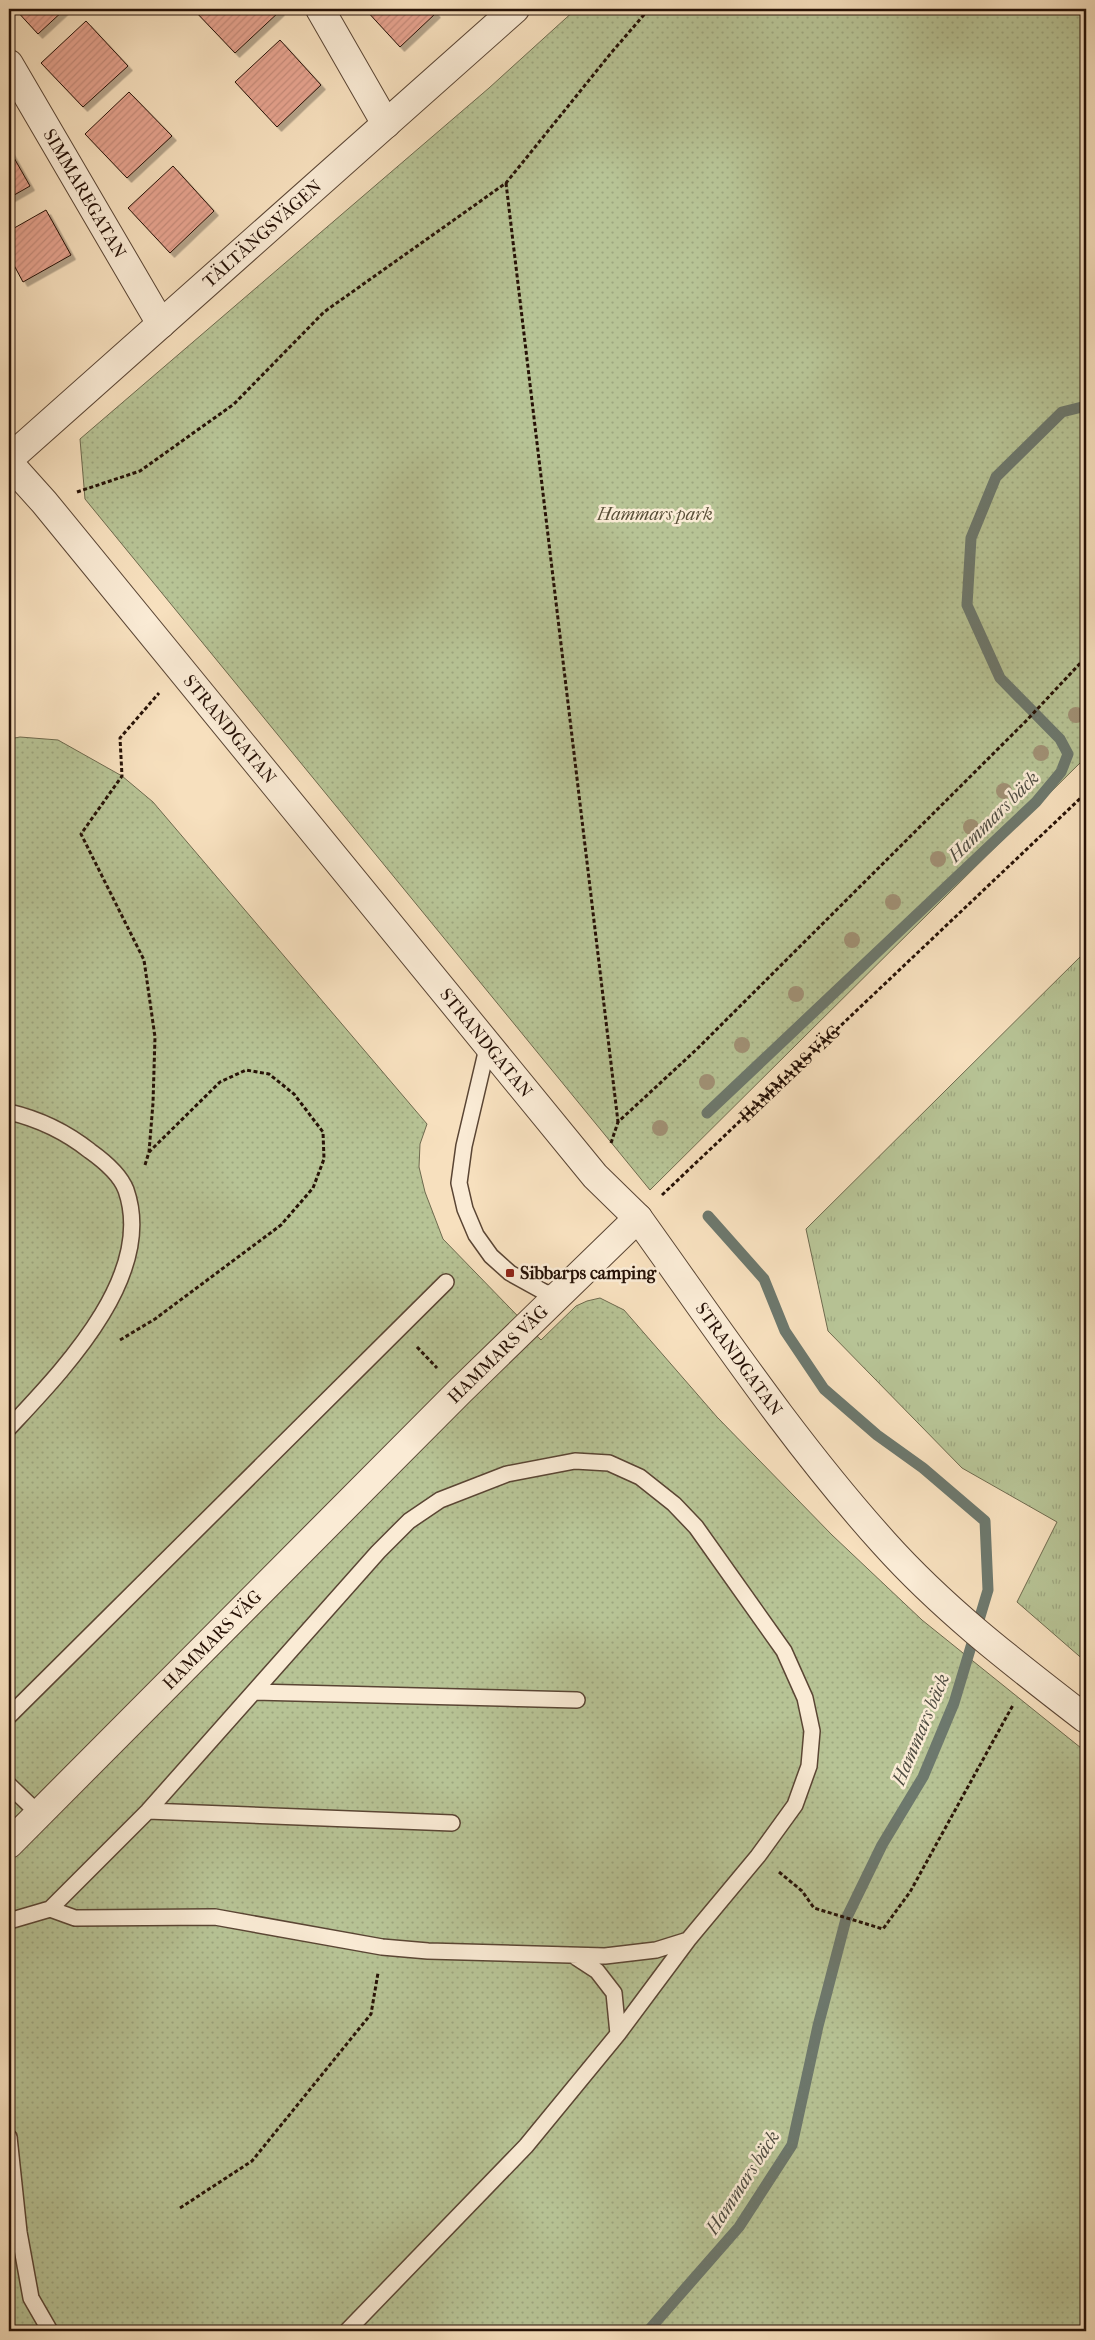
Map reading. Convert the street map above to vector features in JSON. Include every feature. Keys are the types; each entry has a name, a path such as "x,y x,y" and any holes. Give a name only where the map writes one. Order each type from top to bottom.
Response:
{"street":[{"path":"320,9 386,124"},
{"name":"TÄLTÄNGSVÄGEN","path":"9,459 515,9"},
{"name":"SIMMAREGATAN","path":"9,64 161,324"},
{"name":"STRANDGATAN","path":"9,463 44,502 595,1176 638,1218 810,1458 885,1544 963,1623 1086,1719"},
{"name":"HAMMARS VÄG","path":"9,1844 460,1391 638,1218"}],"lane":[{"path":"488,1044 464,1146 459,1182 466,1209 476,1235 491,1256 510,1273 546,1293 561,1292"},
{"path":"9,1112 35,1118 76,1140 108,1164 125,1189 130,1211 132,1241 116,1287 93,1329 73,1358 9,1428"},
{"path":"9,1716 446,1282"},
{"path":"9,1921 50,1909 148,1811 378,1552 409,1521 440,1500 507,1474 575,1460 608,1463 640,1477 674,1504 696,1527 784,1651 805,1698 812,1731 809,1766 794,1805 758,1856 688,1940 618,2034 526,2146 347,2331"},
{"path":"254,1692 576,1700"},
{"path":"9,1784 39,1814"},
{"path":"148,1811 452,1823"},
{"path":"50,1909 75,1918 215,1917 382,1947 605,1956 656,1950 688,1940"},
{"path":"574,1956 597,1971 614,1993 618,2034"},
{"path":"9,2137 19,2232 32,2298 50,2331"}],"path":[{"path":"44,502 140,471 234,404 324,312 506,183 611,53 650,9"},
{"path":"506,183 618,1122 606,1165 595,1176"},
{"path":"618,1122 698,1049 1027,720 1086,657"},
{"path":"130,1211 149,1152 155,1037 144,960 82,834 122,776 120,738 180,669"},
{"name":"HAMMARS VÄG","path":"638,1218 1086,793"},
{"path":"73,1358 106,1348 155,1319 281,1225 313,1188 324,1159 323,1132 294,1094 269,1074 246,1070 220,1082 149,1152"},
{"path":"399,1329 460,1391"},
{"path":"758,1856 802,1890 814,1908 884,1929 910,1892 1029,1675"},
{"path":"180,2208 252,2161 371,2014 382,1947"}],"green space":[{"name":"Hammars park","path":"576,9 1086,9 1086,757 650,1190 85,499 80,439 489,88"},
{"path":"20,737 58,740 122,776 153,802 427,1124 420,1144 419,1167 425,1192 443,1239 541,1340 576,1306 587,1301 600,1298 624,1310 717,1417 832,1535 922,1620 1086,1752 1086,2331 9,2331 9,739"},
{"path":"1086,951 1086,1662 1017,1602 1057,1522 962,1468 828,1331 806,1229"}],"building":[{"path":"15,9 65,9 38,34"},
{"path":"193,9 278,9 280,11 235,53"},
{"path":"365,9 432,9 436,13 400,47"},
{"path":"86,21 128,66 83,107 41,63"},
{"path":"280,40 321,85 277,127 235,82"},
{"path":"129,92 172,136 127,178 85,134"},
{"path":"9,149 30,186 9,198"},
{"path":"173,166 214,211 170,253 128,208"},
{"path":"46,210 71,255 23,282 9,256 9,231"}],"waterway":[{"name":"Hammars bäck","path":"707,1113 1036,802 1061,772 1068,754 1060,739 1000,678 967,605 971,538 996,477 1062,412 1086,406"},
{"name":"Hammars bäck","path":"648,2331 739,2227 792,2145 818,2026 846,1919 882,1845 923,1777 954,1703 988,1590 985,1521 923,1468 877,1435 824,1389 785,1331 764,1279 708,1216"}],"place":[{"name":"Sibbarps camping","path":"510,1273"}]}
